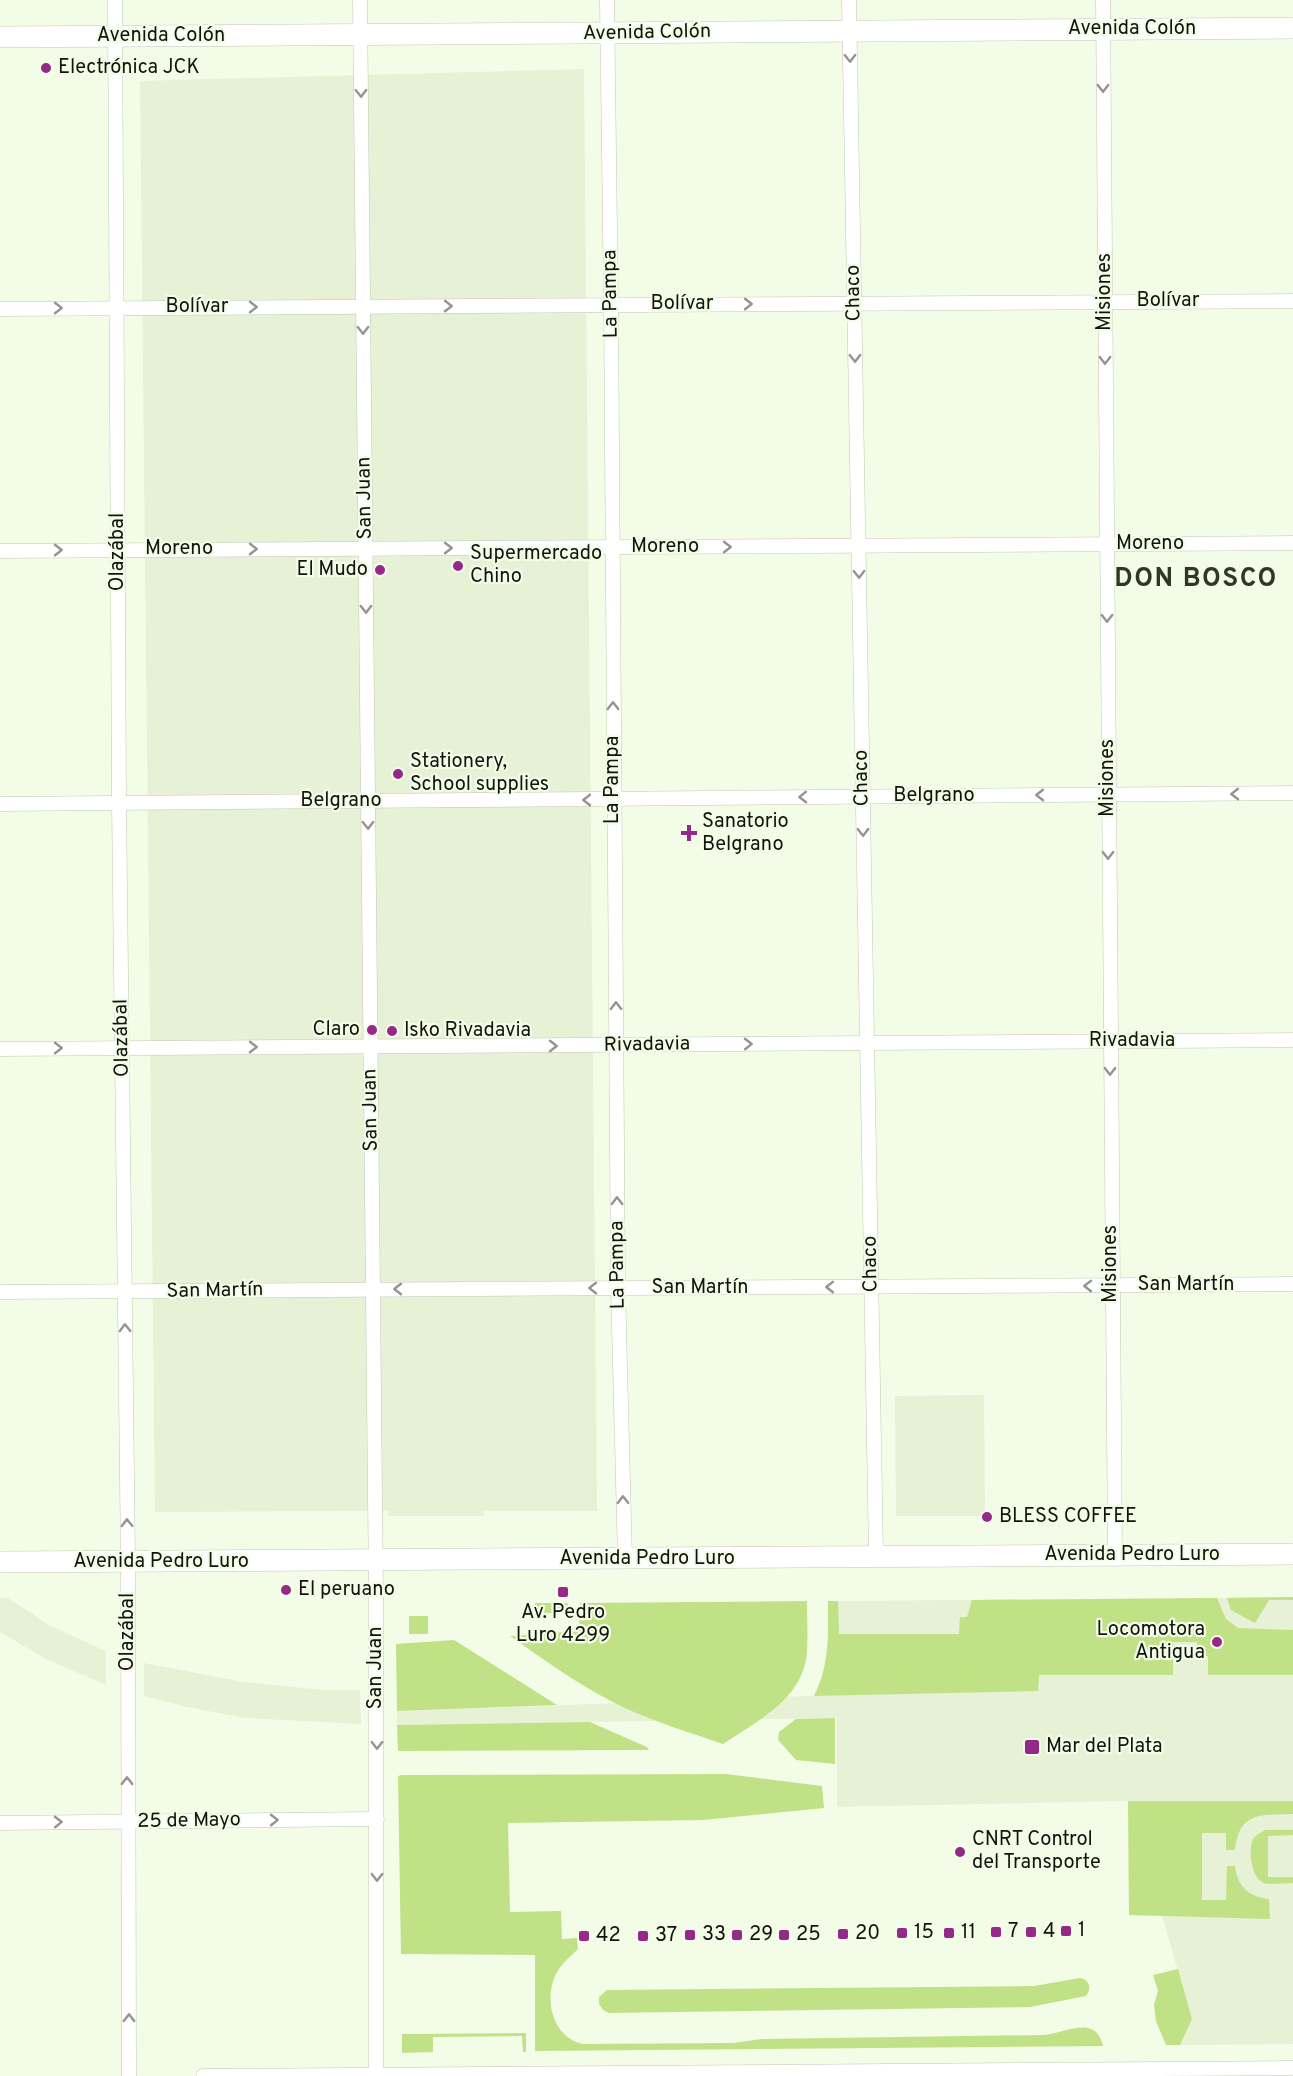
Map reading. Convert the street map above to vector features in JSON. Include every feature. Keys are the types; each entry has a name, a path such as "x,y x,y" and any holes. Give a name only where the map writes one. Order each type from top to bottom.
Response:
{"main road":[{"name":"Avenida Colón","path":"0,37 1293,28"},
{"name":"Avenida Pedro Luro","path":"0,1562 1293,1554"}],"street":[{"name":"Olazábal","path":"115,0 119,803 128,1562 129,2076"},
{"name":"San Juan","path":"360,0 373,1289 377,1819 376,2075"},
{"name":"La Pampa","path":"607,0 618,1288 625,1559"},
{"name":"Chaco","path":"849,0 876,1557"},
{"name":"Misiones","path":"1103,0 1114,1555"},
{"name":"Bolívar","path":"0,309 1293,301"},
{"name":"Moreno","path":"0,550 1293,543"},
{"name":"Belgrano","path":"0,804 1293,793"},
{"name":"Rivadavia","path":"0,1049 1293,1040"},
{"name":"San Martín","path":"0,1292 1293,1284"},
{"name":"25 de Mayo","path":"0,1823 377,1819"},
{"path":"203,2076 1117,2073 1293,2068"}],"shaded area":[{"path":"584,69 597,1511 484,1511 484,1516 388,1516 388,1511 155,1512 140,81"},
{"path":"984,1395 985,1516 896,1516 895,1396"},
{"path":"1293,1597 1293,2044 1180,2045 1192,2019 1162,1916 1129,1915 1128,1801 837,1807 837,1718 397,1725 397,1711 838,1695 838,1601"},
{"path":"0,1598 8,1598 49,1625 106,1651 106,1685 46,1659 0,1632"},
{"path":"144,1663 244,1682 324,1690 360,1690 361,1724 245,1718 144,1696"}],"green space":[{"path":"1293,1597 1293,1600 1269,1600 1255,1623 1231,1610 1227,1598"},
{"path":"1217,1598 1226,1619 1238,1628 1293,1630 1293,1675 1208,1675 1208,1656 1197,1656 1197,1642 1173,1642 1173,1675 1039,1675 1038,1691 814,1696 825,1661 828,1601 838,1601 839,1634 959,1634 960,1617 967,1617 972,1600"},
{"path":"807,1601 807,1652 804,1669 797,1683 777,1707 723,1744 627,1709 567,1675 510,1636 579,1631 580,1603"},
{"path":"535,1603 568,1603 567,1613 535,1613"},
{"path":"409,1616 428,1616 428,1634 409,1634"},
{"path":"454,1640 557,1705 397,1711 396,1644"},
{"path":"835,1718 835,1764 796,1760 778,1740 779,1732 796,1719"},
{"path":"590,1722 647,1747 649,1750 398,1751 397,1725"},
{"path":"726,1774 822,1786 824,1808 703,1820 508,1823 510,1912 561,1911 562,1939 577,1938 578,1949 558,1970 552,1984 553,2016 564,2034 583,2044 733,2043 762,2039 1044,2035 1087,2028 1094,2030 1103,2046 535,2051 535,1955 401,1954 398,1777 400,1775"},
{"path":"1128,1801 1293,1801 1293,1814 1262,1816 1247,1822 1237,1837 1235,1850 1226,1850 1226,1833 1202,1833 1202,1900 1226,1900 1227,1866 1235,1866 1238,1879 1245,1889 1256,1896 1269,1899 1270,1919 1129,1915"},
{"path":"1265,1830 1293,1830 1293,1835 1268,1836 1268,1877 1293,1877 1293,1883 1264,1883 1256,1876 1251,1856 1252,1844 1253,1839"},
{"path":"1178,1969 1192,2019 1180,2045 1166,2045 1156,2021 1154,2005 1158,1991 1153,1975"},
{"path":"1080,1978 1089,1985 1086,1996 1030,2007 609,2013 599,2004 599,1997 607,1990 1034,1986"},
{"path":"526,2033 526,2052 523,2052 522,2036 433,2037 433,2052 402,2053 402,2034"}],"place":[{"name":"Electrónica JCK","path":"46,68"},
{"name":"Supermercado Chino","path":"458,566"},
{"name":"El Mudo","path":"380,570"},
{"name":"Stationery, School supplies","path":"398,774"},
{"name":"Sanatorio Belgrano","path":"689,833"},
{"name":"Claro","path":"372,1030"},
{"name":"Isko Rivadavia","path":"392,1031"},
{"name":"BLESS COFFEE","path":"987,1517"},
{"name":"El peruano","path":"286,1590"},
{"name":"Av. Pedro Luro 4299","path":"563,1592"},
{"name":"Locomotora Antigua","path":"1217,1642"},
{"name":"Mar del Plata","path":"1032,1747"},
{"name":"CNRT Control del Transporte","path":"960,1852"},
{"name":"1","path":"1066,1931"},
{"name":"7","path":"996,1932"},
{"name":"4","path":"1031,1932"},
{"name":"15","path":"902,1933"},
{"name":"11","path":"949,1933"},
{"name":"20","path":"843,1934"},
{"name":"33","path":"690,1935"},
{"name":"29","path":"737,1935"},
{"name":"25","path":"784,1935"},
{"name":"42","path":"584,1936"},
{"name":"37","path":"643,1936"}],"district":[{"name":"DON BOSCO","path":"1196,579"}]}
